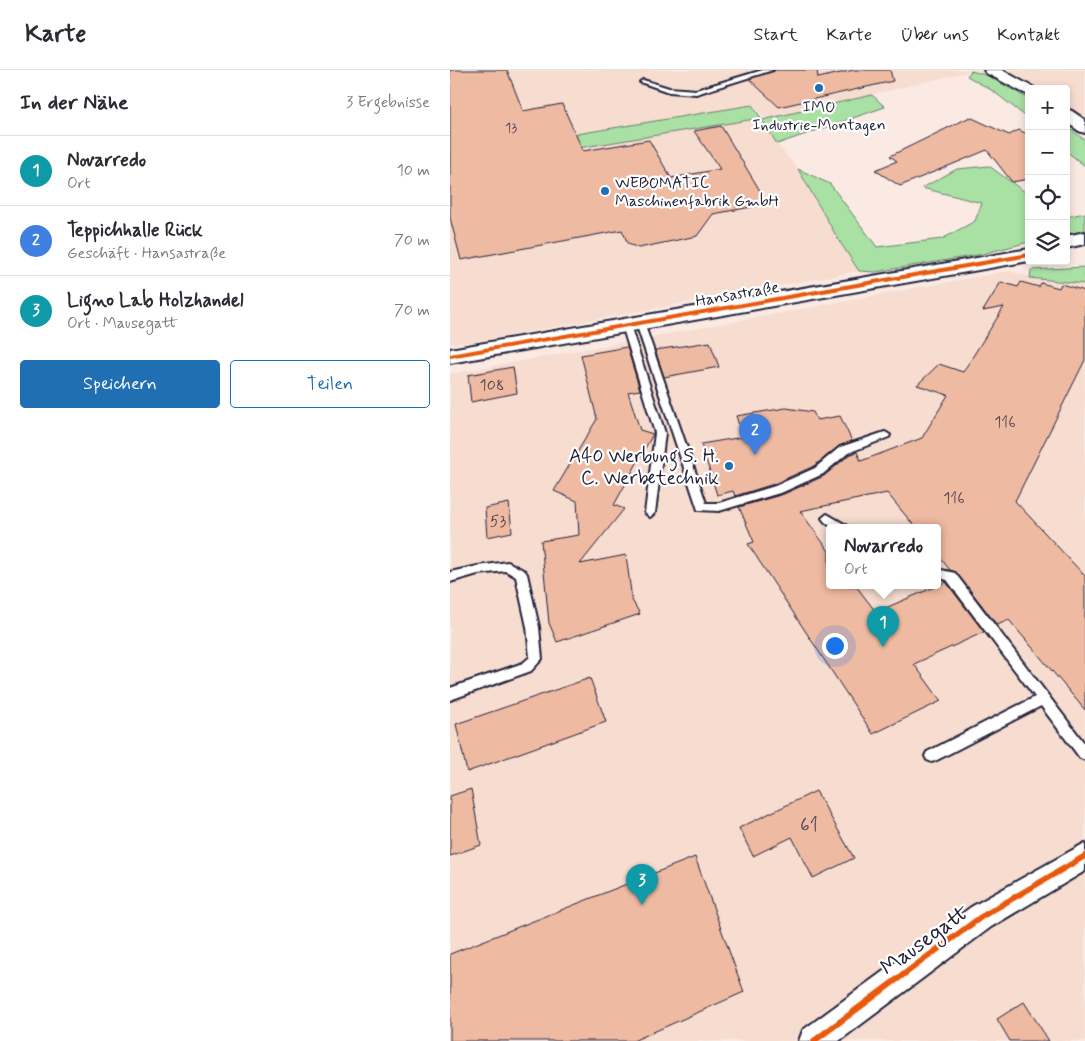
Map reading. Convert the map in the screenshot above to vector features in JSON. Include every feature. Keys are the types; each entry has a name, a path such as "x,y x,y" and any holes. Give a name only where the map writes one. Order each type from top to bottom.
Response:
{"street":[{"path":"1001,72 1025,87"},
{"path":"1070,117 1085,128"},
{"path":"1070,241 1085,238"},
{"path":"1070,253 1085,251"},
{"name":"Hansastraße","path":"450,356 1025,256"},
{"name":"Mausegatt","path":"814,1041 981,917 1085,856"}],"lane":[{"path":"643,82 672,93 696,92 770,70"},
{"path":"633,324 702,507 719,507 780,489 819,471 844,450 885,435"},
{"path":"633,324 660,433 650,513"},
{"path":"827,518 836,524"},
{"path":"450,577 478,570 508,566 521,574 534,626 536,659 527,667 450,694"},
{"path":"941,574 951,576 1085,754"},
{"path":"932,756 1043,699"}],"shaded area":[{"path":"450,70 1085,70 1085,119 1070,110 1070,85 1032,85 1018,75 971,71 768,119 751,105 450,155"},
{"path":"761,118 777,144 798,169 838,239 859,271 472,342 450,344 450,169"},
{"path":"1009,271 1035,278 1085,284 1085,1041 450,1041 450,374"}],"green space":[{"path":"971,71 986,75 1025,97 1025,116 993,91 967,76"},
{"path":"872,95 885,107 777,144 762,120"},
{"path":"752,105 761,118 450,169 450,155"},
{"path":"1070,129 1085,140 1085,166 1070,154"},
{"path":"989,166 1025,192 1025,243 978,255 875,272 859,271 838,239 798,169 830,184 877,247 942,239 975,221 982,203 922,188 957,169"},
{"path":"1085,213 1085,232 1070,234 1070,216"},
{"path":"1085,267 1085,284 1030,278 1031,270"}],"building":[{"name":"WEBOMATIC Maschinenfabrik GmbH","path":"450,70 507,70 523,111 562,104 583,151 649,140 671,178 720,169 694,131 721,126 768,204 713,214 697,236 639,248 628,244 622,230 461,260 450,218"},
{"name":"IMO Industrie-Montagen","path":"775,70 817,70 818,78 854,70 890,70 893,81 779,107 749,79"},
{"path":"970,117 1009,135 1019,130 1025,133 1025,180 1012,182 987,150 900,186 875,170 897,161 890,156"},
{"path":"1001,282 1018,287 1021,282 1039,287 1041,283 1059,288 1061,284 1085,291 1085,360 1015,501 1085,576 1085,710 1009,620 997,625 956,572 950,570 941,559 941,524 913,524 887,493 800,511 826,547 826,589 858,589 876,612 930,589 941,589 941,584 946,582 984,632 914,664 941,701 873,734 748,544 754,542 739,507 784,494 824,476 849,455 857,452 861,461 922,438 948,395 917,385 939,364 963,372 1004,307 983,311"},
{"path":"710,342 719,367 664,377 655,350"},
{"path":"627,347 640,390 628,392 640,430 653,434 614,505 624,509 580,564 626,555 632,600 640,614 557,642 549,623 541,541 579,535 577,501 554,491 597,419 581,355"},
{"path":"513,367 517,393 471,402 468,375"},
{"path":"786,408 813,412 817,420 840,416 852,441 839,446 814,466 774,484 735,496 733,491 717,495 701,444 743,437 736,416"},
{"path":"509,503 512,532 487,537 485,508"},
{"path":"590,678 606,722 467,772 456,724"},
{"path":"471,789 481,845 450,856 450,796"},
{"path":"816,791 854,858 813,878 792,837 753,856 739,828"},
{"path":"695,857 744,992 633,1041 450,1041 450,954"},
{"path":"1024,1002 1049,1041 1010,1041 997,1019"}],"cycle path":[{"path":"450,356 1025,256"},
{"path":"814,1041 981,917 1085,856"}],"place":[{"name":"IMO Industrie-Montagen","path":"819,88"},
{"name":"WEBOMATIC Maschinenfabrik GmbH","path":"605,191"},
{"name":"Teppichhalle Rück","path":"755,455"},
{"name":"A40 Werbung S. H. C. Werbetechnik","path":"729,466"},
{"name":"Novarredo","path":"883,647"},
{"name":"Ligno Lab Holzhandel","path":"642,905"}]}
